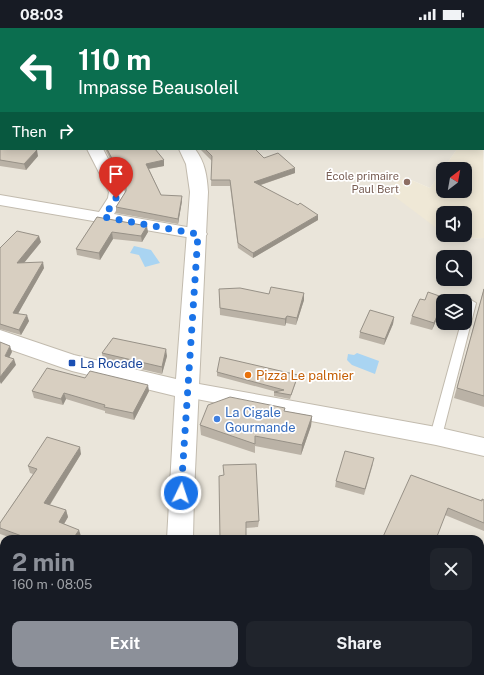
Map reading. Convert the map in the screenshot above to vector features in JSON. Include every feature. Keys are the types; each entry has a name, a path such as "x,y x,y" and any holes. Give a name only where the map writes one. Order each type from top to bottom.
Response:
{"street":[{"path":"95,150 117,192 116,198 104,217"},
{"path":"180,535 181,493 198,234 199,192 198,174 192,156 188,150"},
{"path":"0,200 198,234"},
{"path":"0,338 72,364 188,390 436,436 484,447"}],"lane":[{"path":"436,436 464,330"}],"shaded area":[{"path":"0,150 456,150 448,162 436,162 436,179 430,188 404,177 436,223 436,242 472,242 472,238 484,238 484,535 0,535"},
{"name":"École primaire Paul Bert","path":"456,150 483,150 484,238 472,238 472,206 436,206 436,228 386,190 404,177 430,188 436,179 436,198 472,198 472,162 448,162"}],"water":[{"path":"134,246 151,250 160,263 145,267 139,255 130,253"},
{"path":"357,353 379,361 375,374 352,365 347,360 348,354 354,355"}],"building":[{"path":"0,150 37,150 24,164 0,160"},
{"path":"108,150 156,150 164,160 146,164 161,195 182,196 178,219 116,207 126,191 126,186"},
{"path":"206,150 256,150 264,158 278,153 295,168 254,182 298,205 300,203 318,215 253,253 238,243 230,180 211,180 212,156"},
{"path":"97,217 147,226 141,236 112,232 99,253 76,249"},
{"path":"17,231 39,236 17,263 43,262 13,313 27,315 19,330 0,324 0,248"},
{"path":"271,287 304,293 297,318 287,316 285,319 220,308 219,289 240,288 269,294"},
{"path":"484,289 484,396 457,388"},
{"path":"428,292 436,295 436,318 434,323 412,316 420,299 425,300"},
{"path":"370,310 394,317 385,339 360,332"},
{"path":"113,338 166,349 162,367 102,353"},
{"path":"0,342 10,346 5,356 14,359 0,377"},
{"path":"220,357 298,375 291,395 274,392 284,390 217,372"},
{"path":"47,368 85,378 90,371 148,385 133,413 104,407 105,405 64,393 61,399 32,391"},
{"path":"230,397 285,408 284,411 312,416 302,445 255,436 255,444 200,425 208,405"},
{"path":"47,437 80,447 44,503 66,510 59,522 79,530 76,535 19,535 0,528 0,523 37,469 28,466"},
{"path":"345,451 374,458 365,489 336,481"},
{"path":"256,464 259,521 246,522 246,535 220,535 219,476 224,475 223,465"},
{"path":"411,475 482,501 482,499 484,500 484,523 448,508 438,535 384,535"}],"place":[{"name":"École primaire Paul Bert","path":"407,182"},
{"name":"La Rocade","path":"72,363"},
{"name":"Pizza Le palmier","path":"248,375"},
{"name":"La Cigale Gourmande","path":"217,419"}],"route":[{"path":"116,198 104,217 198,234 181,493"}]}
